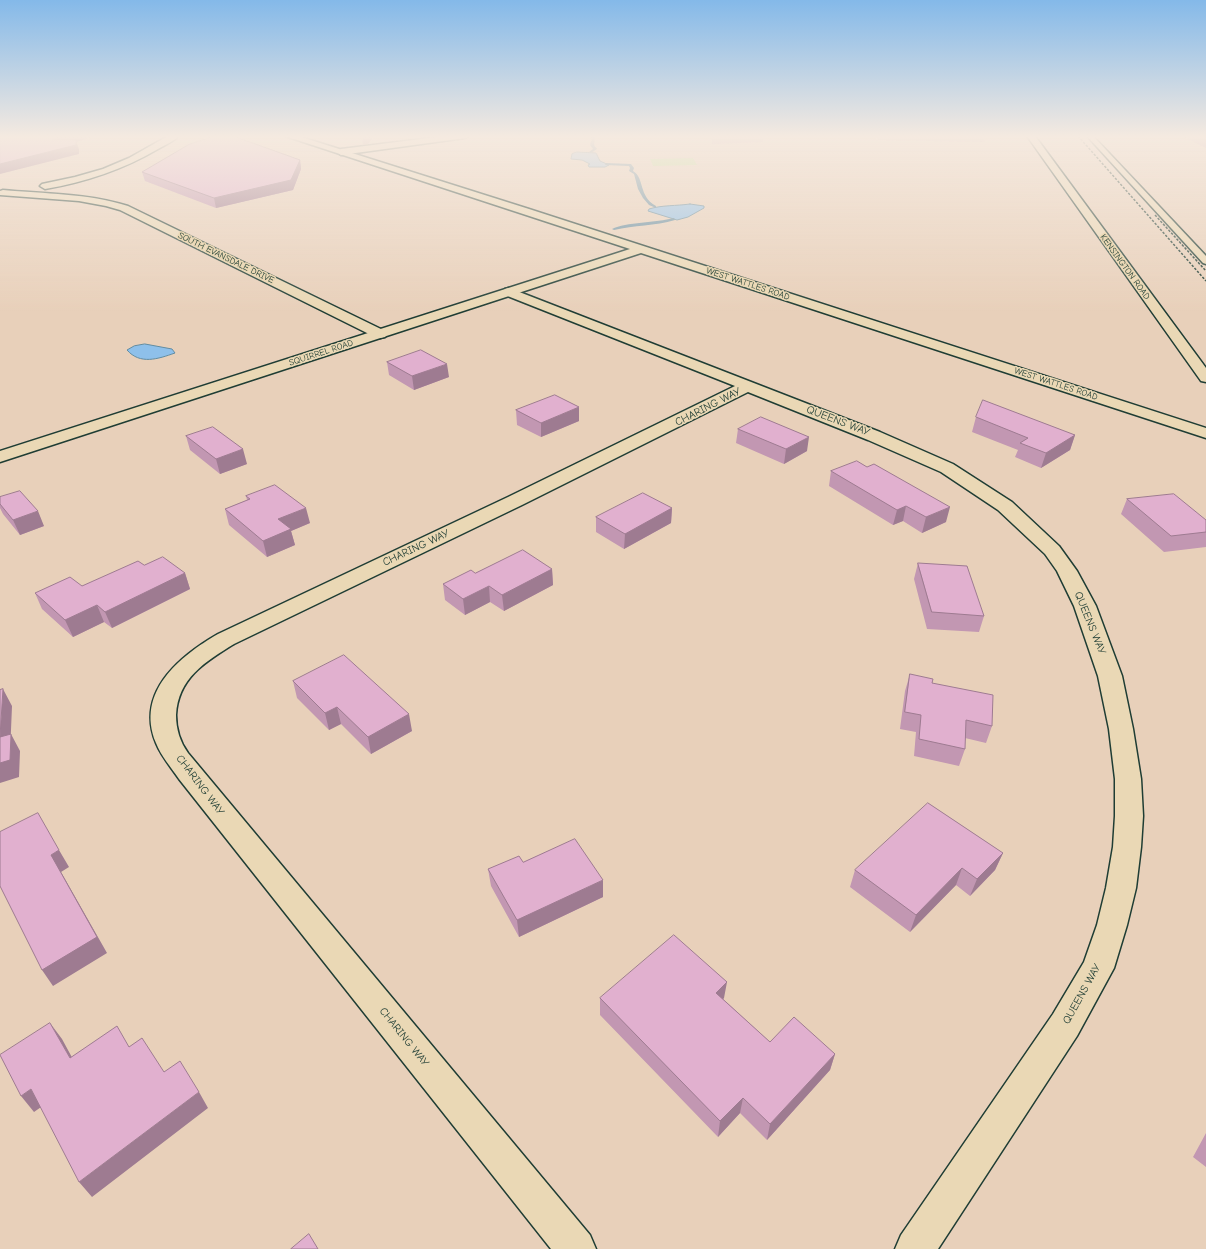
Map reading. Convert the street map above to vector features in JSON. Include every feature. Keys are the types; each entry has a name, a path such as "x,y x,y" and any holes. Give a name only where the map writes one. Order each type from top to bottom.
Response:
{"street":[{"name":"SOUTH EVANSDALE DRIVE","path":"29,194 67,196 104,201 124,208 380,334"},
{"name":"WEST WATTLES ROAD","path":"472,194 1206,433"},
{"name":"KENSINGTON ROAD","path":"1073,194 1206,378"},
{"name":"SQUIRREL ROAD","path":"0,457 642,249"},
{"name":"QUEENS WAY","path":"509,292 904,448 947,468 1005,506 1052,550 1067,571 1085,606 1110,676 1121,729 1128,779 1129,816 1127,847 1121,888 1112,925 1098,968 1065,1025 915,1249"},
{"name":"CHARING WAY","path":"576,1249 188,772 167,739 163,716 167,692 179,672 200,654 226,639 522,498 748,386"}],"lane":[{"path":"1144,194 1206,261"}],"water":[{"path":"690,204 704,206 704,208 688,217 677,220 648,211 649,209 659,207"},
{"path":"145,344 172,349 175,353 156,359 143,359 132,355 127,350 134,346"}],"building":[{"path":"204,194 230,194 214,198"},
{"path":"421,350 447,364 412,376 387,362"},
{"path":"555,395 579,407 541,423 516,410"},
{"path":"983,400 1075,435 1046,453 1020,443 1028,438 976,417"},
{"path":"761,417 809,437 786,449 738,429"},
{"path":"213,427 243,449 216,459 186,436"},
{"path":"857,461 867,467 874,464 950,507 926,517 906,506 897,510 831,471"},
{"path":"275,485 306,508 278,519 291,529 263,541 225,509 250,499 246,496"},
{"path":"20,491 38,511 13,520 0,504 0,497"},
{"path":"643,493 672,508 625,534 596,517"},
{"path":"1174,494 1206,520 1206,532 1171,536 1127,499"},
{"path":"523,550 552,569 502,595 489,586 463,599 443,584 471,570 475,573"},
{"path":"163,557 185,573 105,612 97,605 65,620 35,593 70,577 82,586 138,561 144,565"},
{"path":"918,563 967,566 984,616 932,612"},
{"path":"344,655 409,714 368,737 337,707 325,713 293,681"},
{"path":"910,674 933,679 932,683 993,695 992,726 966,720 965,749 919,739 921,715 905,712"},
{"path":"3,689 0,737 0,690"},
{"path":"11,734 10,760 0,763 0,737"},
{"path":"928,803 1003,853 977,879 962,868 916,915 855,870"},
{"path":"38,813 59,850 51,855 97,937 42,970 0,886 0,832"},
{"path":"575,839 603,880 517,920 488,869 519,856 523,862"},
{"path":"674,935 727,982 716,993 770,1042 794,1017 835,1054 770,1124 743,1098 720,1121 600,998"},
{"path":"50,1023 70,1058 117,1026 129,1047 142,1038 164,1072 180,1061 199,1092 79,1182 31,1089 21,1096 0,1055"},
{"path":"309,1234 318,1249 291,1249"}],"waterway":[{"path":"642,194 644,198 655,207"},
{"path":"614,229 659,223 674,219"}],"railway":[{"path":"1129,194 1206,281"},
{"path":"1155,215 1206,271"}]}
